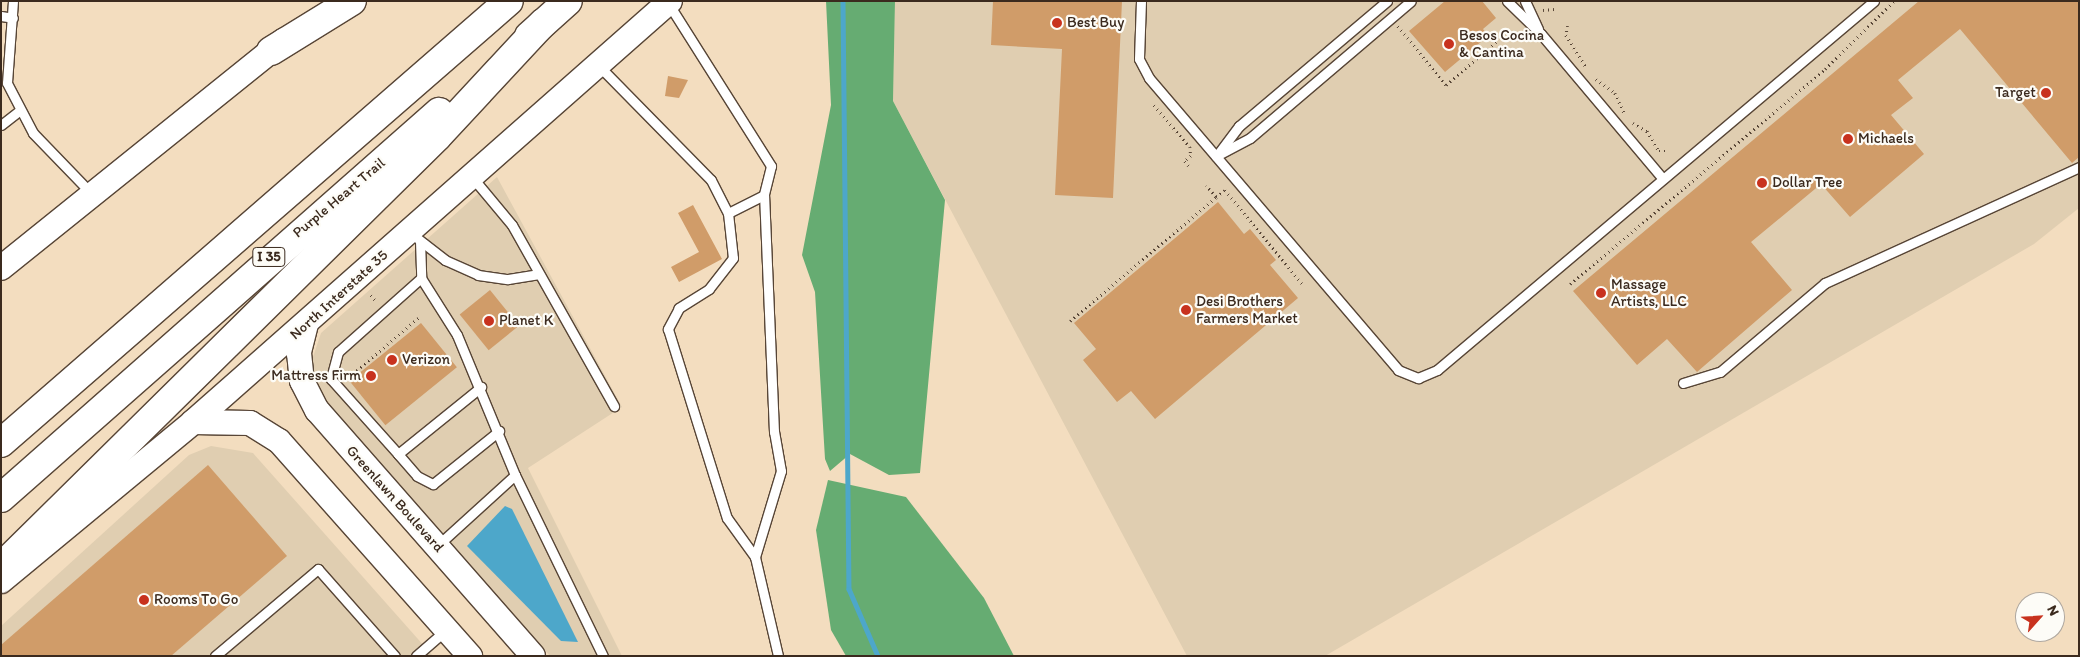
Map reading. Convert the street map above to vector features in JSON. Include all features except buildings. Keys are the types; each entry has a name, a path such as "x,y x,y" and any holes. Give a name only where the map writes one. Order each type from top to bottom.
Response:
{"highway":[{"path":"271,51 352,1"},
{"name":"I 35","path":"1,443 509,1"},
{"name":"Purple Heart Trail","path":"1,498 272,254 568,1"},
{"path":"1,567 437,137 543,23"}],"main road":[{"path":"1,268 333,1"},
{"name":"North Interstate 35","path":"1,581 193,422 306,324 415,236 472,176 669,2"},
{"name":"Greenlawn Boulevard","path":"306,324 299,353 301,372 317,410 533,656"},
{"path":"193,422 250,423 279,441 470,656"}],"lane":[{"path":"13,1 6,83 33,132 92,194"},
{"path":"1141,1 1139,59 1149,78 1398,370 1418,378 1437,370 1874,1"},
{"path":"1216,156 1239,126 1387,1"},
{"path":"1216,156 1250,138 1410,1"},
{"path":"1507,1 1541,34 1663,179"},
{"path":"1525,1 1541,34"},
{"path":"669,2 771,166 764,195 774,432 782,471 755,557"},
{"path":"1,16 13,18"},
{"path":"598,65 711,180 728,213 733,258 709,288 679,308 668,329 727,518 755,557 778,656"},
{"path":"1,125 20,110"},
{"path":"1683,382 1720,372 1825,283 2079,167"},
{"path":"472,176 512,225 614,406"},
{"path":"728,213 764,195"},
{"path":"415,236 446,260 478,275 508,279 538,274"},
{"path":"415,236 422,278 457,335 481,387 515,475 603,656"},
{"path":"422,278 338,352 333,363 331,379 417,476 433,484 499,431"},
{"path":"398,454 481,387"},
{"path":"437,546 515,475"},
{"path":"215,656 318,569 395,656"},
{"path":"416,656 446,630"}],"path":[{"path":"1570,284 1825,69 1894,1"},
{"path":"1404,19 1397,25 1446,85 1499,39"},
{"path":"1568,26 1564,36 1583,55 1591,76 1615,93 1628,119 1647,131 1659,151 1665,151"},
{"path":"1154,105 1190,147 1191,156 1185,161 1189,166"},
{"path":"1206,186 1216,198"},
{"path":"1070,321 1225,190 1304,286"},
{"path":"371,295 379,304"},
{"path":"349,377 418,318"}],"shaded area":[{"path":"895,1 2079,1 2079,208 2034,244 1325,656 1187,656 893,101"},
{"path":"497,177 622,407 528,468 622,656 550,656 324,402 313,384 312,360 321,333"},
{"path":"211,446 253,453 433,656 1,656 1,626 189,455"}],"green space":[{"path":"826,1 895,1 893,101 945,200 920,473 889,475 850,454 830,471 825,459 815,292 802,255 831,105"},
{"path":"828,480 906,497 984,598 1014,656 846,656 831,630 816,530"}],"water":[{"path":"505,506 512,509 578,642 561,641 467,546"}],"waterway":[{"path":"843,1 849,589 878,656"}],"place":[{"name":"Best Buy","path":"1057,23"},
{"name":"Besos Cocina & Cantina","path":"1449,44"},
{"name":"Target","path":"2046,93"},
{"name":"Michaels","path":"1848,139"},
{"name":"Dollar Tree","path":"1762,183"},
{"name":"Massage Artists, LLC","path":"1601,293"},
{"name":"Desi Brothers Farmers Market","path":"1186,310"},
{"name":"Planet K","path":"489,321"},
{"name":"Verizon","path":"392,360"},
{"name":"Mattress Firm","path":"371,376"},
{"name":"Rooms To Go","path":"144,600"}]}
